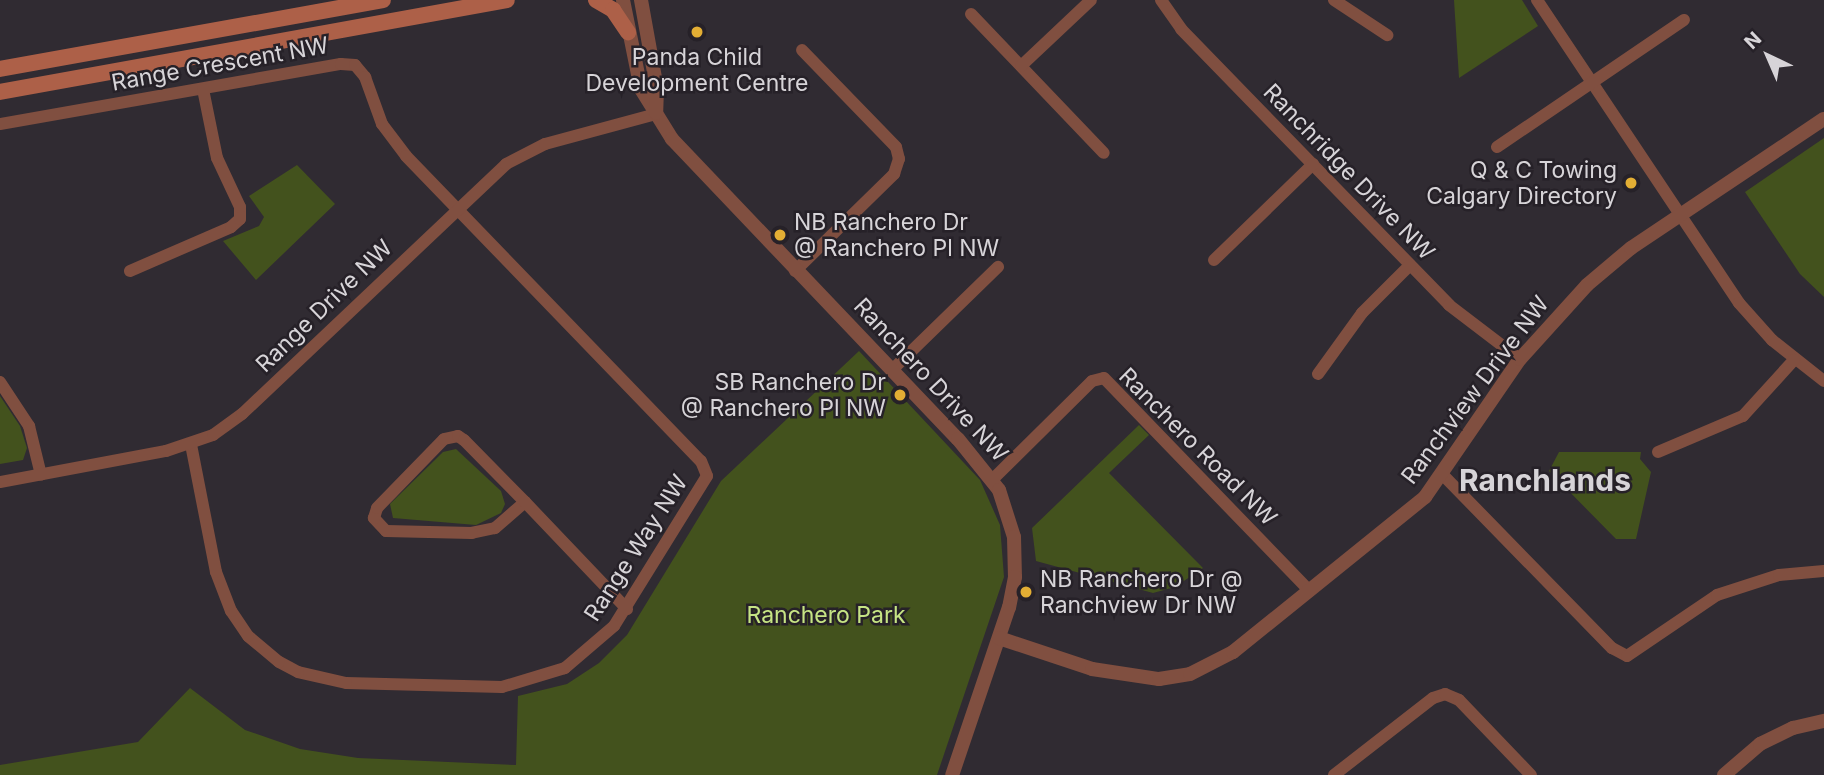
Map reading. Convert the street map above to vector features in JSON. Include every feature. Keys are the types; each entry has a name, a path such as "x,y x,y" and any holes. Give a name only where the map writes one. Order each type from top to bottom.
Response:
{"main road":[{"path":"0,69 383,0"},
{"path":"0,92 507,0"},
{"path":"596,0 613,10 628,32"}],"street":[{"name":"Ranchero Drive NW","path":"623,0 641,89 656,114 700,172 993,478 1007,511 1016,562 1009,607 952,775"},
{"path":"641,0 657,89 656,114"},
{"path":"1021,66 1091,0"},
{"name":"Ranchridge Drive NW","path":"1161,0 1181,29 1449,305 1520,359"},
{"path":"1334,0 1387,35"},
{"path":"1536,0 1739,303 1794,360 1824,381"},
{"path":"971,14 1104,152"},
{"path":"1497,147 1684,20"},
{"path":"795,271 894,174 899,159 897,147 802,50"},
{"name":"Range Crescent NW","path":"0,124 355,65 393,141 456,208"},
{"path":"130,271 231,228 240,219 240,207 217,158 203,89"},
{"name":"Range Drive NW","path":"0,482 191,444 242,414 456,208 506,164 529,150 656,114"},
{"name":"Ranchview Drive NW","path":"999,638 1121,676 1172,678 1233,652 1406,515 1443,475 1520,359 1587,285 1681,215 1824,119"},
{"path":"1214,260 1313,164"},
{"name":"Range Way NW","path":"191,444 216,572 231,611 260,648 298,672 346,683 510,686 565,668 599,643 627,609 705,483 705,467 456,208"},
{"path":"1318,374 1362,313 1410,265"},
{"path":"892,370 999,267"},
{"path":"1658,452 1743,416 1794,360"},
{"name":"Ranchero Road NW","path":"993,478 1092,381 1104,378 1310,591"},
{"path":"0,382 29,426 41,475"},
{"path":"525,502 495,528 472,533 386,531 373,517 377,508 450,436 464,440 525,502 627,609"},
{"path":"1443,475 1612,648 1627,656 1717,595 1779,575 1824,571"},
{"path":"1334,775 1433,698 1445,694 1459,700 1531,775"},
{"path":"1724,775 1760,744 1793,728 1824,721"}],"green space":[{"path":"1454,0 1522,0 1538,26 1459,78"},
{"path":"1824,138 1824,297 1800,274 1745,192"},
{"path":"297,165 335,204 256,280 223,241 259,226 264,217 249,196"},
{"name":"Ranchero Park","path":"859,351 980,480 1000,525 1004,577 937,775 0,775 0,765 138,742 190,688 245,730 300,749 358,758 516,765 518,696 567,684 599,663 627,635 721,481"},
{"path":"0,396 20,426 27,448 23,460 0,464"},
{"path":"1139,425 1149,435 1109,473 1203,568 1175,587 1153,593 1036,561 1032,528"},
{"path":"456,449 501,491 505,504 501,513 476,525 393,518 390,504 443,452"},
{"path":"1559,452 1641,452 1640,459 1651,472 1636,539 1616,539 1549,471"}],"place":[{"name":"Panda Child Development Centre","path":"697,32"},
{"name":"Q & C Towing Calgary Directory","path":"1631,183"},
{"name":"NB Ranchero Dr @ Ranchero Pl NW","path":"780,235"},
{"name":"SB Ranchero Dr @ Ranchero Pl NW","path":"900,395"},
{"name":"NB Ranchero Dr @ Ranchview Dr NW","path":"1026,592"}],"district":[{"name":"Ranchlands","path":"1545,480"}]}
